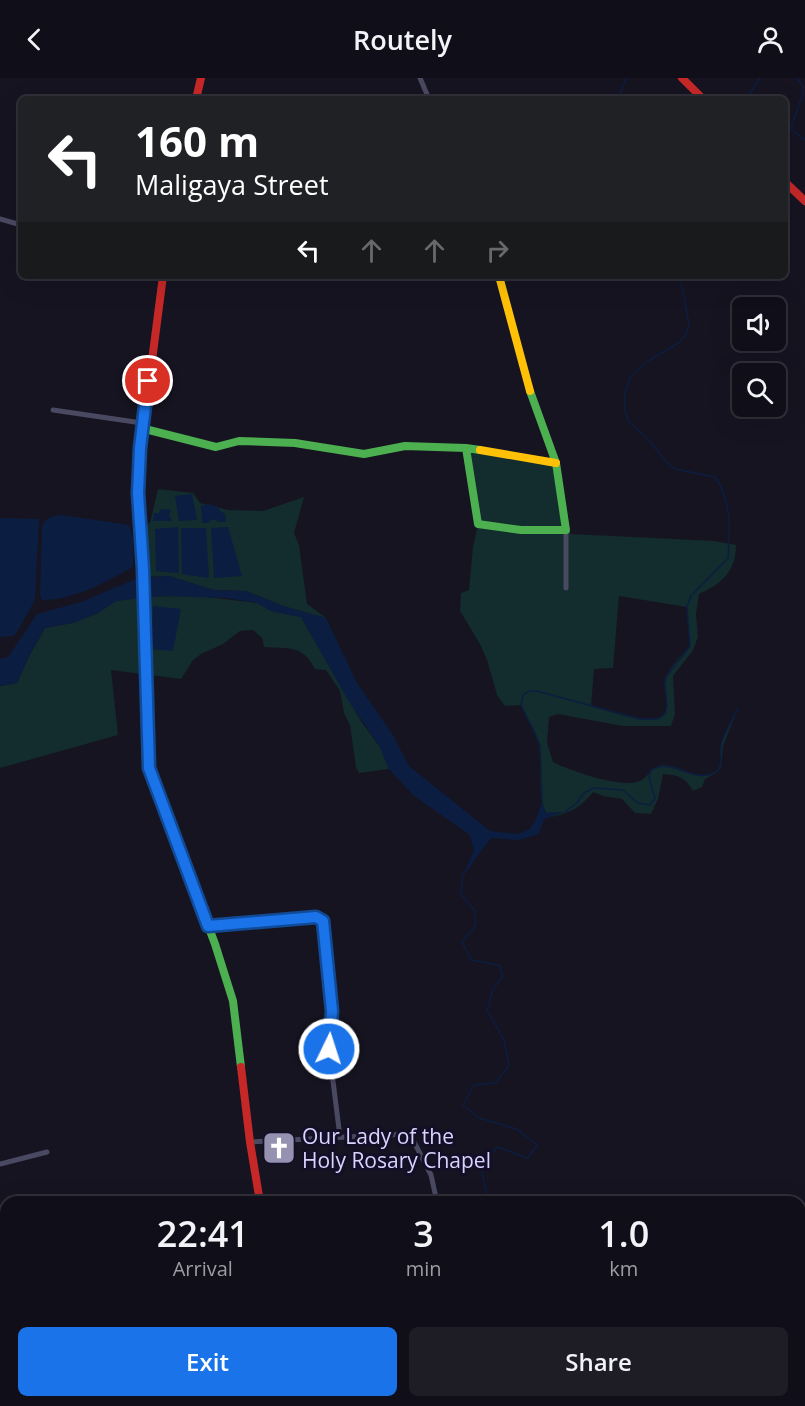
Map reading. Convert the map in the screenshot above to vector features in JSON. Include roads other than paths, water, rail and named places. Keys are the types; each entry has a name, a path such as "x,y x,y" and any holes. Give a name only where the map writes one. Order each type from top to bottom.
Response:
{"main road":[{"path":"197,96 201,78"},
{"path":"682,78 700,96"},
{"path":"788,185 805,201"},
{"path":"163,279 142,425 138,493 143,569 149,768 208,926 233,1001 250,1143 259,1196"},
{"path":"466,448 478,524 521,530 566,530 556,463 534,405 500,279"},
{"path":"142,425 216,447 239,441 295,443 364,454 405,446 466,448 556,463"}],"street":[{"path":"420,78 428,96"},
{"path":"0,219 18,224"},
{"path":"53,410 142,425"},
{"path":"566,530 566,588"},
{"path":"208,926 316,917 323,921 332,1011 329,1049 340,1137"},
{"path":"250,1143 403,1134 410,1136 431,1175 436,1196"},
{"path":"0,1164 47,1152"}],"water":[{"path":"192,494 197,520 179,521 175,496"},
{"path":"208,504 219,507 220,511 225,514 226,522 213,519 208,523 202,523 201,506"},
{"path":"161,509 171,510 169,515 172,521 153,521 154,513 159,513"},
{"path":"62,515 129,525 133,538 133,567 78,594 42,600 40,595 42,525 50,517"},
{"path":"0,518 39,519 35,600 17,632 13,636 0,637"},
{"path":"178,527 179,573 156,571 155,529"},
{"path":"228,527 242,576 214,578 211,528"},
{"path":"181,528 206,528 209,578 182,574"},
{"path":"169,576 214,590 246,591 283,606 326,618 357,683 393,735 409,766 490,831 518,834 530,829 542,802 546,813 565,812 544,819 539,834 519,840 491,838 463,875 474,851 470,835 414,796 389,769 380,747 348,700 301,617 271,611 257,603 226,598 162,596 116,601 98,613 72,623 45,628 17,683 0,686 0,659 8,657 37,614 81,602 138,578"},
{"path":"153,606 181,609 173,651 151,649"}],"waterway":[{"path":"620,96 626,78"},
{"path":"748,96 760,78"},
{"path":"797,78 803,86 803,93 791,129 805,140"},
{"path":"542,802 540,745 521,705 523,695 529,691 537,691 640,719 658,719 665,714 667,705 666,677 690,646 687,607 691,596 728,558 729,516 721,486 715,477 675,469 668,464 645,436 629,422 625,411 625,392 631,376 648,361 680,342 686,334 689,324 681,279"},
{"path":"565,812 577,803 583,794 593,788 623,790 638,803 650,805 655,798 649,778 650,771 658,767 673,767 704,776 716,772 721,762 722,742 738,708"},
{"path":"477,855 463,875 461,894 475,911 476,925 462,942 471,960 499,965 503,976 493,989 487,1010 504,1040 509,1066 495,1083 474,1085 463,1105 479,1118 517,1129 537,1145 528,1158 497,1147 481,1168 488,1196"}],"place":[{"name":"Our Lady of the Holy Rosary Chapel","path":"279,1148"}]}
